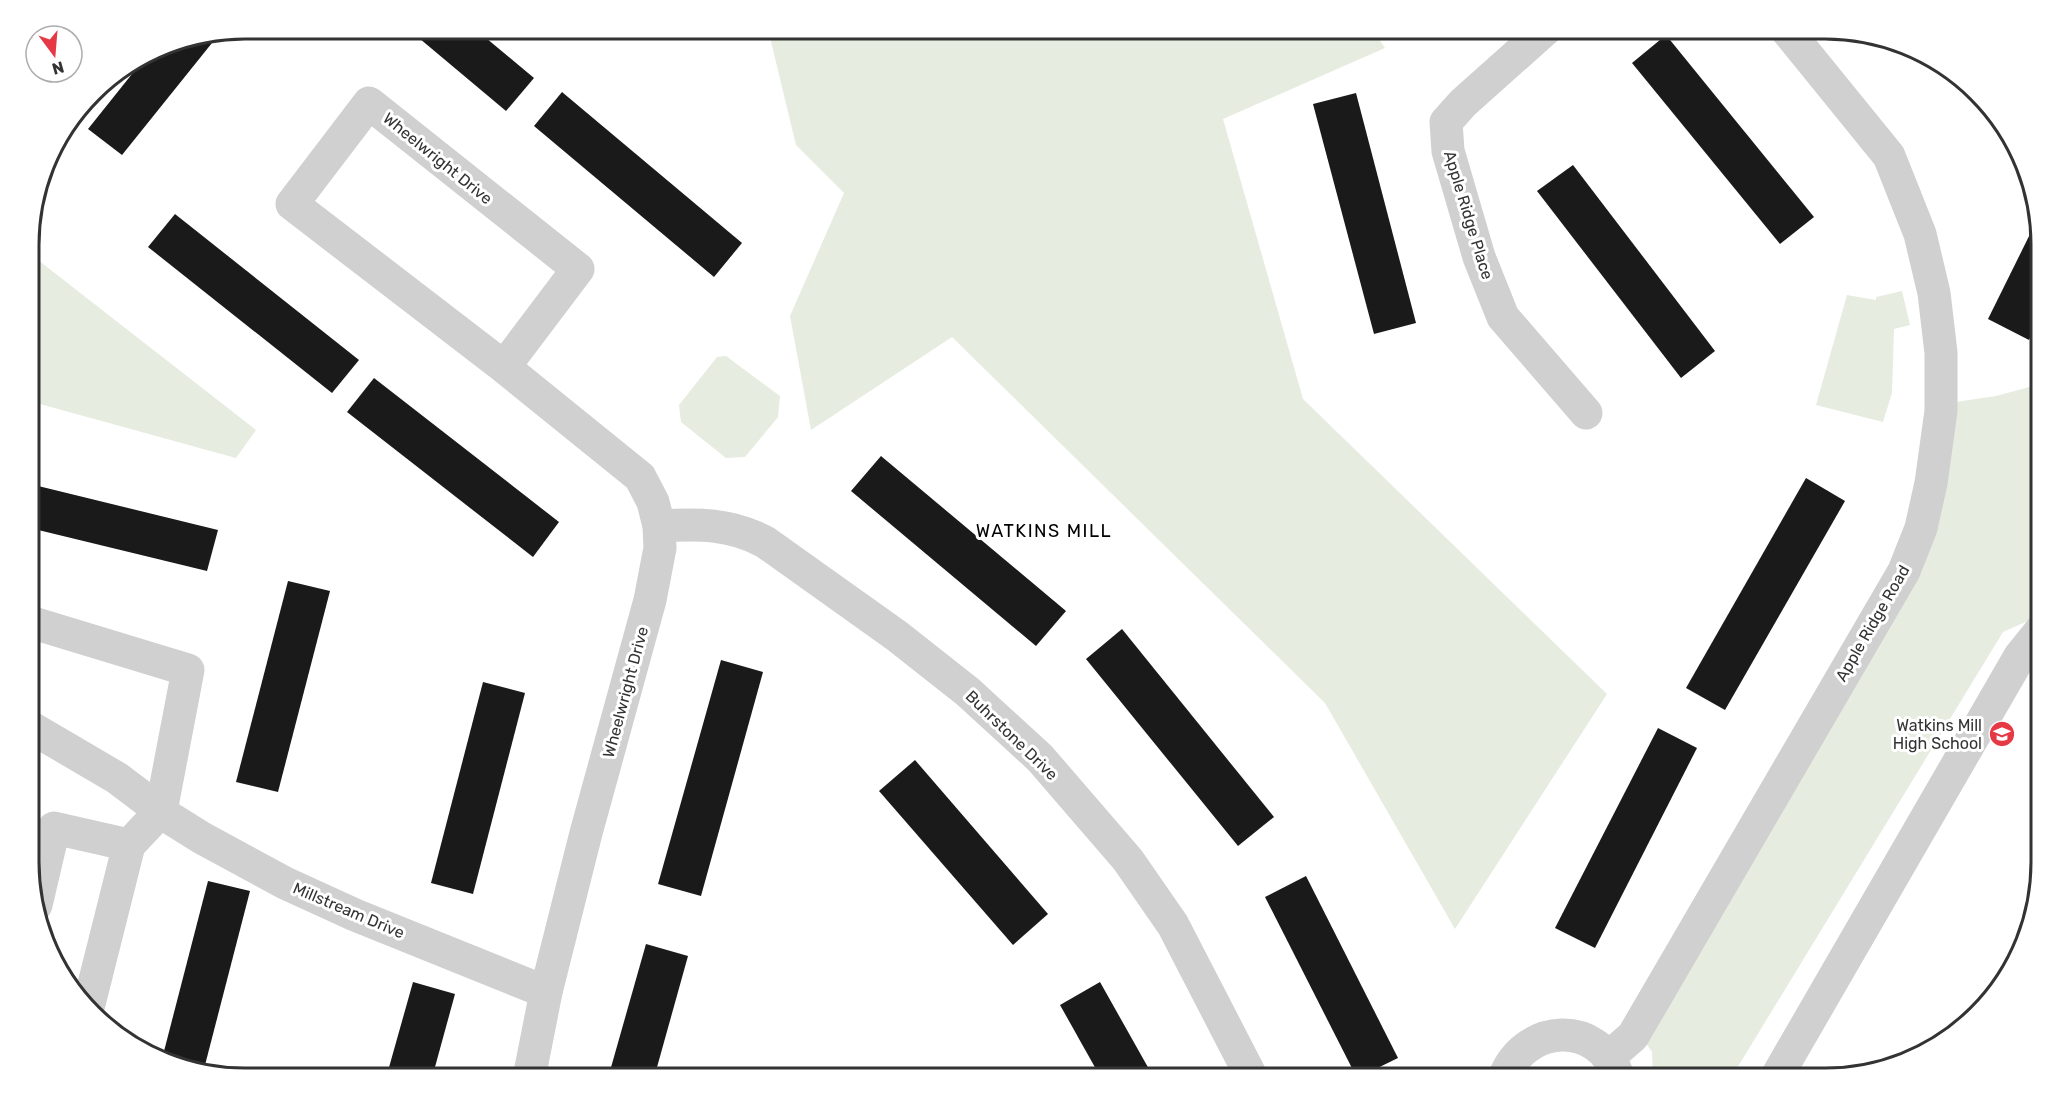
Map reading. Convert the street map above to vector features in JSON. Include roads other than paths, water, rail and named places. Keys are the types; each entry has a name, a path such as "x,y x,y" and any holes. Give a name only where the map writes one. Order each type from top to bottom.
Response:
{"street":[{"name":"Apple Ridge Place","path":"1535,39 1446,122 1448,151 1479,257 1503,316 1586,413"},
{"name":"Apple Ridge Road","path":"1614,1068 1904,571 1921,528 1931,483 1941,411 1941,353 1934,293 1920,234 1889,156 1794,39"},
{"name":"Wheelwright Drive","path":"504,367 578,269 369,103 292,204 504,367 640,477 653,502 659,526 660,548 650,600 586,833 546,992 531,1068"},
{"name":"Buhrstone Drive","path":"659,526 706,524 748,533 765,542 897,636 969,692 1040,758 1128,860 1173,925 1247,1068"},
{"path":"39,625 188,670 161,811 129,845 90,998"},
{"path":"1782,1068 2020,656 2031,642"},
{"name":"Millstream Drive","path":"39,732 117,778 202,838 285,883 347,911 546,992"},
{"path":"41,885 54,828 129,845"},
{"path":"1508,1068 1520,1051 1537,1040 1564,1035 1579,1037 1590,1042 1614,1068"}],"place":[{"name":"Watkins Mill High School","path":"2002,734"}],"district":[{"name":"WATKINS MILL","path":"1044,531"}]}
